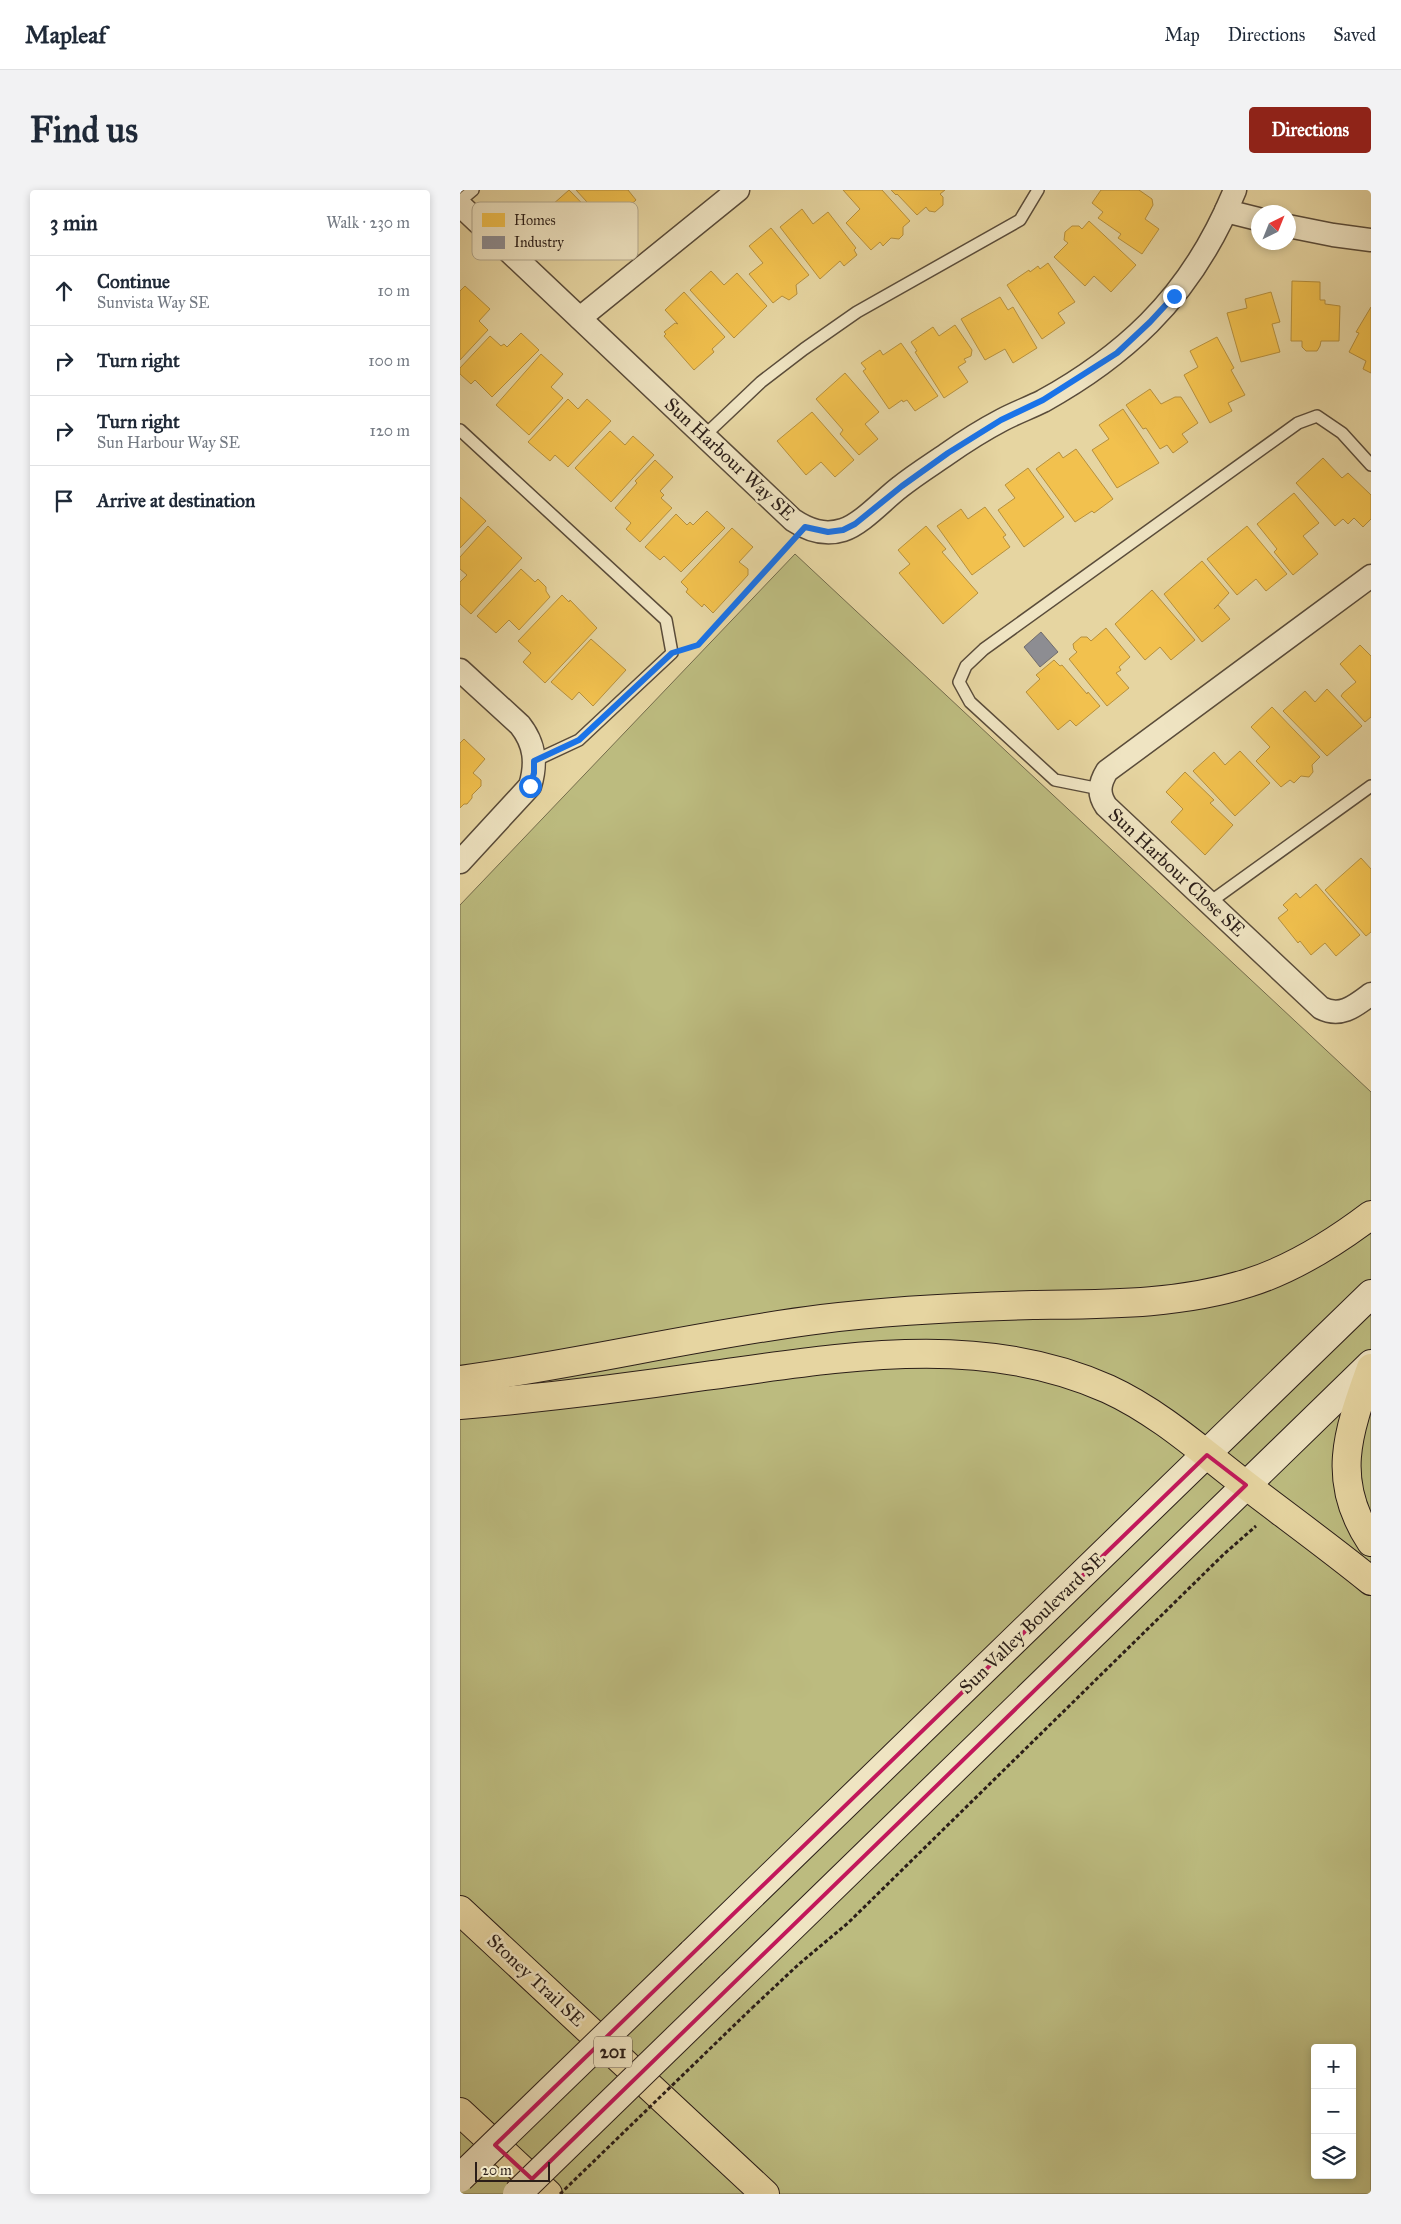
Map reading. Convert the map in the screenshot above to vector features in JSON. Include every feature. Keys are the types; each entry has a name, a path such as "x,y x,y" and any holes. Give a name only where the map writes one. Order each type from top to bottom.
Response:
{"highway":[{"path":"460,1380 823,1319 912,1311 1147,1301 1201,1294 1250,1282 1291,1265 1322,1249 1371,1215"},
{"path":"460,1405 557,1395 858,1356 907,1353 962,1354 1001,1359 1042,1368 1098,1385 1150,1412 1371,1581"},
{"path":"1371,1368 1350,1429 1346,1464 1351,1505 1371,1542"},
{"name":"Stoney Trail SE","path":"460,1910 765,2194"},
{"path":"460,2112 548,2194"}],"main road":[{"name":"Sun Valley Boulevard SE","path":"460,2178 1371,1294"},
{"path":"516,2194 1371,1364"}],"street":[{"path":"580,318 738,190"},
{"name":"Sun Harbour Way SE","path":"518,260 793,520 805,527 828,532 843,530 855,524 902,486 948,453 1001,420 1043,400 1117,353 1174,296 1211,242 1235,190"},
{"name":"Sun Harbour Way SE","path":"460,205 472,216"},
{"path":"1226,211 1251,217"},
{"path":"1296,228 1334,236 1371,240"},
{"name":"Sun Harbour Close SE","path":"1371,576 1107,771 1100,789 1101,798 1106,806 1321,1008 1328,1011 1342,1012 1349,1010 1371,994"},
{"path":"460,670 527,735 532,747 534,761 534,773 526,791 460,862"}],"lane":[{"path":"460,201 472,190"},
{"path":"704,436 761,382 857,312 896,288 962,254 1020,220 1038,190"},
{"path":"1100,789 1055,780 970,702 959,682 966,666 984,649 1298,423 1317,416 1342,432 1371,465"},
{"path":"460,430 666,620 672,653 579,740 534,761"},
{"path":"1210,902 1371,786"}],"path":[{"path":"672,653 698,645 805,527"},
{"path":"560,2194 798,1964 848,1923 1224,1554 1260,1522"}],"highlighted area":[{"path":"1207,1455 1246,1485 532,2179 495,2145"}],"shaded area":[{"path":"795,554 1371,1092 1371,2194 460,2194 460,905"}],"building: Homes":[{"path":"569,190 581,202 555,202"},
{"path":"576,190 628,190 636,200 634,202 587,202"},
{"path":"843,190 882,190 910,221 903,227 903,235 899,239 891,238 883,246 880,242 871,250 846,223 860,209"},
{"path":"891,190 945,190 940,194 943,197 943,205 935,212 929,211 926,207 917,215"},
{"path":"1101,190 1139,190 1152,199 1153,205 1145,219 1159,229 1142,254 1118,238 1121,234 1098,218 1103,212 1092,203"},
{"path":"802,209 813,224 828,212 856,248 854,250 857,255 844,266 840,261 820,279 780,227"},
{"path":"1089,221 1136,265 1111,292 1094,276 1085,286 1054,257 1068,243 1064,240 1065,232 1072,226 1079,226 1082,229"},
{"path":"771,228 809,275 796,285 797,294 789,300 782,296 773,303 749,274 763,263 749,246"},
{"path":"1048,263 1075,302 1058,313 1065,323 1042,339 1007,285 1029,270 1030,272 1038,266 1040,269"},
{"path":"711,271 724,285 737,273 767,306 734,338 690,290"},
{"path":"1292,281 1320,282 1320,300 1325,300 1325,304 1340,306 1339,341 1321,341 1317,351 1306,351 1302,347 1302,341 1291,341"},
{"path":"465,286 490,309 479,321 488,330 460,360 460,291"},
{"path":"684,292 725,337 712,349 714,352 694,370 664,336 666,334 664,332 675,323 678,324 665,310"},
{"path":"1271,292 1280,322 1272,324 1280,352 1241,362 1227,313 1247,308 1245,299"},
{"path":"1000,297 1008,310 1013,307 1037,348 1013,363 1005,349 985,360 961,319"},
{"path":"1371,307 1371,373 1363,369 1366,361 1349,352 1359,333 1356,332"},
{"path":"955,325 972,350 971,356 964,359 966,362 958,367 968,382 944,398 915,352 917,351 911,342 933,327 939,336"},
{"path":"521,333 539,350 492,397 475,380 471,384 460,374 460,368 490,336 501,346 504,344 507,347"},
{"path":"1217,337 1234,368 1231,370 1245,395 1228,403 1232,411 1210,423 1184,375 1198,367 1190,351"},
{"path":"901,343 938,396 915,411 907,400 903,402 902,400 889,409 863,371 866,369 861,363 880,350 883,355"},
{"path":"541,354 563,374 551,387 563,398 529,435 496,405"},
{"path":"845,373 879,412 865,424 878,439 859,455 840,434 843,430 816,399"},
{"path":"1150,389 1161,404 1175,397 1181,397 1198,423 1182,434 1188,442 1173,453 1167,445 1160,449 1146,428 1143,429 1126,405"},
{"path":"568,399 578,409 587,399 611,421 568,467 555,455 550,461 528,442"},
{"path":"1123,409 1159,463 1117,488 1092,450 1109,439 1099,425"},
{"path":"812,412 854,460 835,477 821,462 806,475 777,441"},
{"path":"610,431 625,445 633,436 654,455 611,502 575,468"},
{"path":"1076,449 1113,499 1094,513 1092,511 1075,522 1036,469 1059,452 1063,458"},
{"path":"1323,458 1342,478 1348,473 1371,495 1371,519 1363,527 1354,518 1348,524 1343,519 1335,526 1296,483"},
{"path":"655,460 673,477 660,491 664,495 661,498 672,508 640,542 626,529 631,523 615,508 637,483 635,481"},
{"path":"1028,468 1064,517 1024,547 998,510 1015,498 1005,485"},
{"path":"1294,493 1319,523 1303,536 1318,554 1293,575 1274,552 1277,549 1257,524"},
{"path":"460,497 486,521 460,548"},
{"path":"985,507 1006,535 1003,537 1010,547 972,575 937,526 961,509 968,519"},
{"path":"707,511 725,528 681,572 664,556 660,560 645,547 676,514 687,525 690,522 693,525"},
{"path":"488,526 522,558 471,614 460,604 460,582 467,575 460,569 460,557"},
{"path":"926,526 946,549 942,552 978,593 943,624 899,573 910,564 898,550"},
{"path":"1247,526 1287,574 1266,591 1256,579 1237,595 1207,559"},
{"path":"732,528 753,547 739,562 748,569 748,575 713,613 704,604 702,607 686,592 688,589 681,582"},
{"path":"1202,561 1229,593 1214,609 1218,605 1230,619 1202,642 1164,594"},
{"path":"521,569 535,582 538,579 546,587 550,597 519,630 509,620 496,633 477,616"},
{"path":"1152,590 1195,640 1171,660 1160,647 1145,660 1115,624"},
{"path":"562,595 569,602 570,600 597,628 545,683 523,662 531,653 518,641"},
{"path":"1106,628 1130,657 1119,667 1121,670 1116,673 1129,688 1107,706 1069,659 1077,652 1073,644 1081,637 1087,637 1091,641"},
{"path":"591,639 626,670 593,706 579,692 572,700 551,682"},
{"path":"1360,645 1371,656 1371,717 1365,722 1341,696 1356,682 1340,664"},
{"path":"1054,660 1060,666 1062,665 1100,706 1076,726 1070,720 1058,730 1026,692 1040,679 1036,675"},
{"path":"1327,689 1362,726 1327,756 1283,711 1305,691 1315,702"},
{"path":"1272,707 1320,757 1312,765 1313,772 1309,777 1301,776 1294,783 1290,780 1281,787 1256,761 1270,747 1251,727"},
{"path":"464,739 485,759 473,773 481,780 481,786 472,795 467,804 460,808 460,743"},
{"path":"1240,751 1270,783 1235,816 1193,771 1214,752 1225,765"},
{"path":"1185,772 1214,800 1210,803 1233,825 1205,855 1171,822 1183,809 1166,792"},
{"path":"1361,858 1371,869 1371,932 1366,936 1325,890"},
{"path":"1316,884 1360,935 1336,956 1325,943 1311,955 1300,941 1298,943 1278,918 1288,910 1283,905 1296,893 1300,898"}],"building: Industry":[{"path":"1041,632 1058,652 1040,667 1024,647"}],"route":[{"path":"530,786 534,773 534,761 579,740 672,653 698,645 805,527 816,531 828,532 843,530 855,524 902,486 948,453 1001,420 1043,400 1117,353 1174,296"}]}
